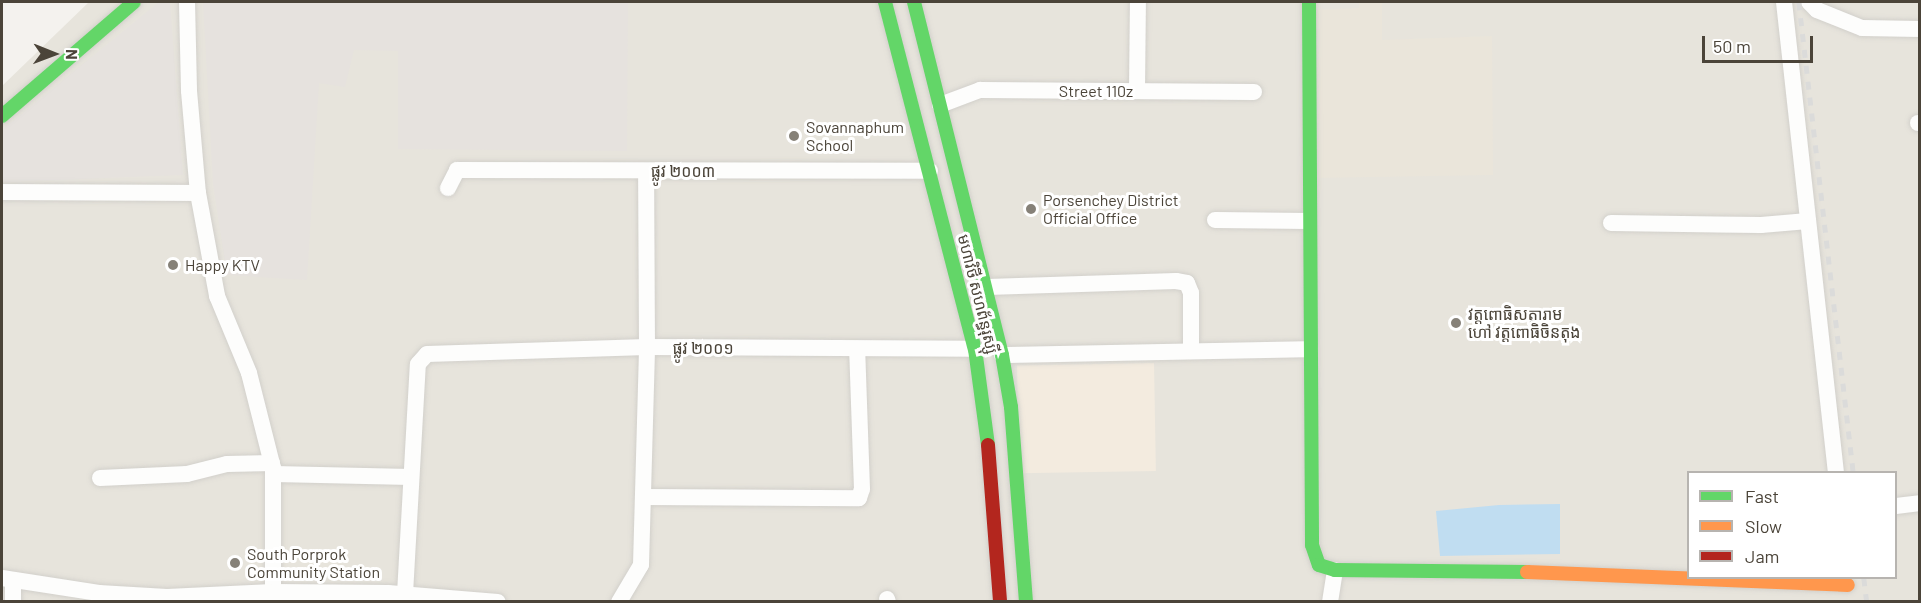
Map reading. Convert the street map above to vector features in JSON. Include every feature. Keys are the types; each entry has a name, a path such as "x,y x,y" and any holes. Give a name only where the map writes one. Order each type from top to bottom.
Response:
{"main road":[{"path":"2,116 134,2"},
{"name":"មហាវិថី សហព័ន្ធរុស្ស៊ី","path":"885,2 975,349 986,408 1000,602"},
{"name":"មហាវិថី សហព័ន្ធរុស្ស៊ី","path":"914,2 987,287 1002,355 1011,407 1026,602"},
{"path":"1309,2 1312,545 1319,565 1335,570 1576,573 1848,588"}],"street":[{"path":"187,2 189,91 198,193 217,296 249,373 273,469 273,592"},
{"path":"1137,91 1138,2"},
{"path":"1784,2 1836,471"},
{"path":"1809,2 1817,10 1862,28 1920,29"},
{"name":"Street 110z","path":"940,105 980,90 1254,92"},
{"name":"ផ្លូវ ២០០៣","path":"448,188 457,170 930,171"},
{"path":"618,601 640,565 644,497 647,347 646,171"},
{"path":"2,192 198,193"},
{"path":"1215,220 1309,221"},
{"path":"1611,223 1761,225 1808,221"},
{"path":"987,287 1176,281 1187,283 1191,293 1191,350"},
{"name":"ផ្លូវ ២០០១","path":"411,477 418,364 432,352 647,347 975,349"},
{"path":"644,497 859,498 862,489 857,349"},
{"path":"1002,355 1310,349"},
{"path":"100,478 187,474 227,464 411,477 393,596"},
{"path":"1897,506 1920,503"},
{"path":"1330,602 1335,570"},
{"path":"13,602 7,579 99,593 167,599 273,592 498,602"}],"shaded area":[{"path":"89,2 1919,2 1919,601 2,602 2,86"},
{"path":"159,2 170,2 183,175 2,182 2,130"},
{"path":"203,2 628,2 627,151 398,149 398,51 354,50 345,87 319,83 307,280 227,275 213,184"},
{"path":"1359,2 1382,2 1382,40 1492,36 1493,175 1313,178 1312,10 1359,8"},
{"path":"1154,363 1156,471 1019,473 1017,365"}],"water":[{"path":"1560,504 1560,554 1440,556 1436,511 1499,505"}],"railway":[{"path":"1799,2 1853,471"},
{"path":"1864,579 1867,602"}],"traffic: fast":[{"path":"2,116 134,2"},
{"path":"885,2 975,349 988,445"},
{"path":"914,2 1002,355 1011,407 1026,602"},
{"path":"1309,2 1312,545 1319,565 1335,570 1527,572"}],"traffic: slow":[{"path":"1527,572 1687,578"},
{"path":"1700,579 1848,585"}],"traffic: jam":[{"path":"988,445 1000,602"}],"place":[{"name":"Sovannaphum School","path":"794,136"},
{"name":"Porsenchey District Official Office","path":"1031,209"},
{"name":"Happy KTV","path":"173,265"},
{"name":"វត្តពោធិសត្តារាម ហៅ វត្តពោធិចិនតុង","path":"1456,323"},
{"name":"South Porprok Community Station","path":"235,563"}]}
